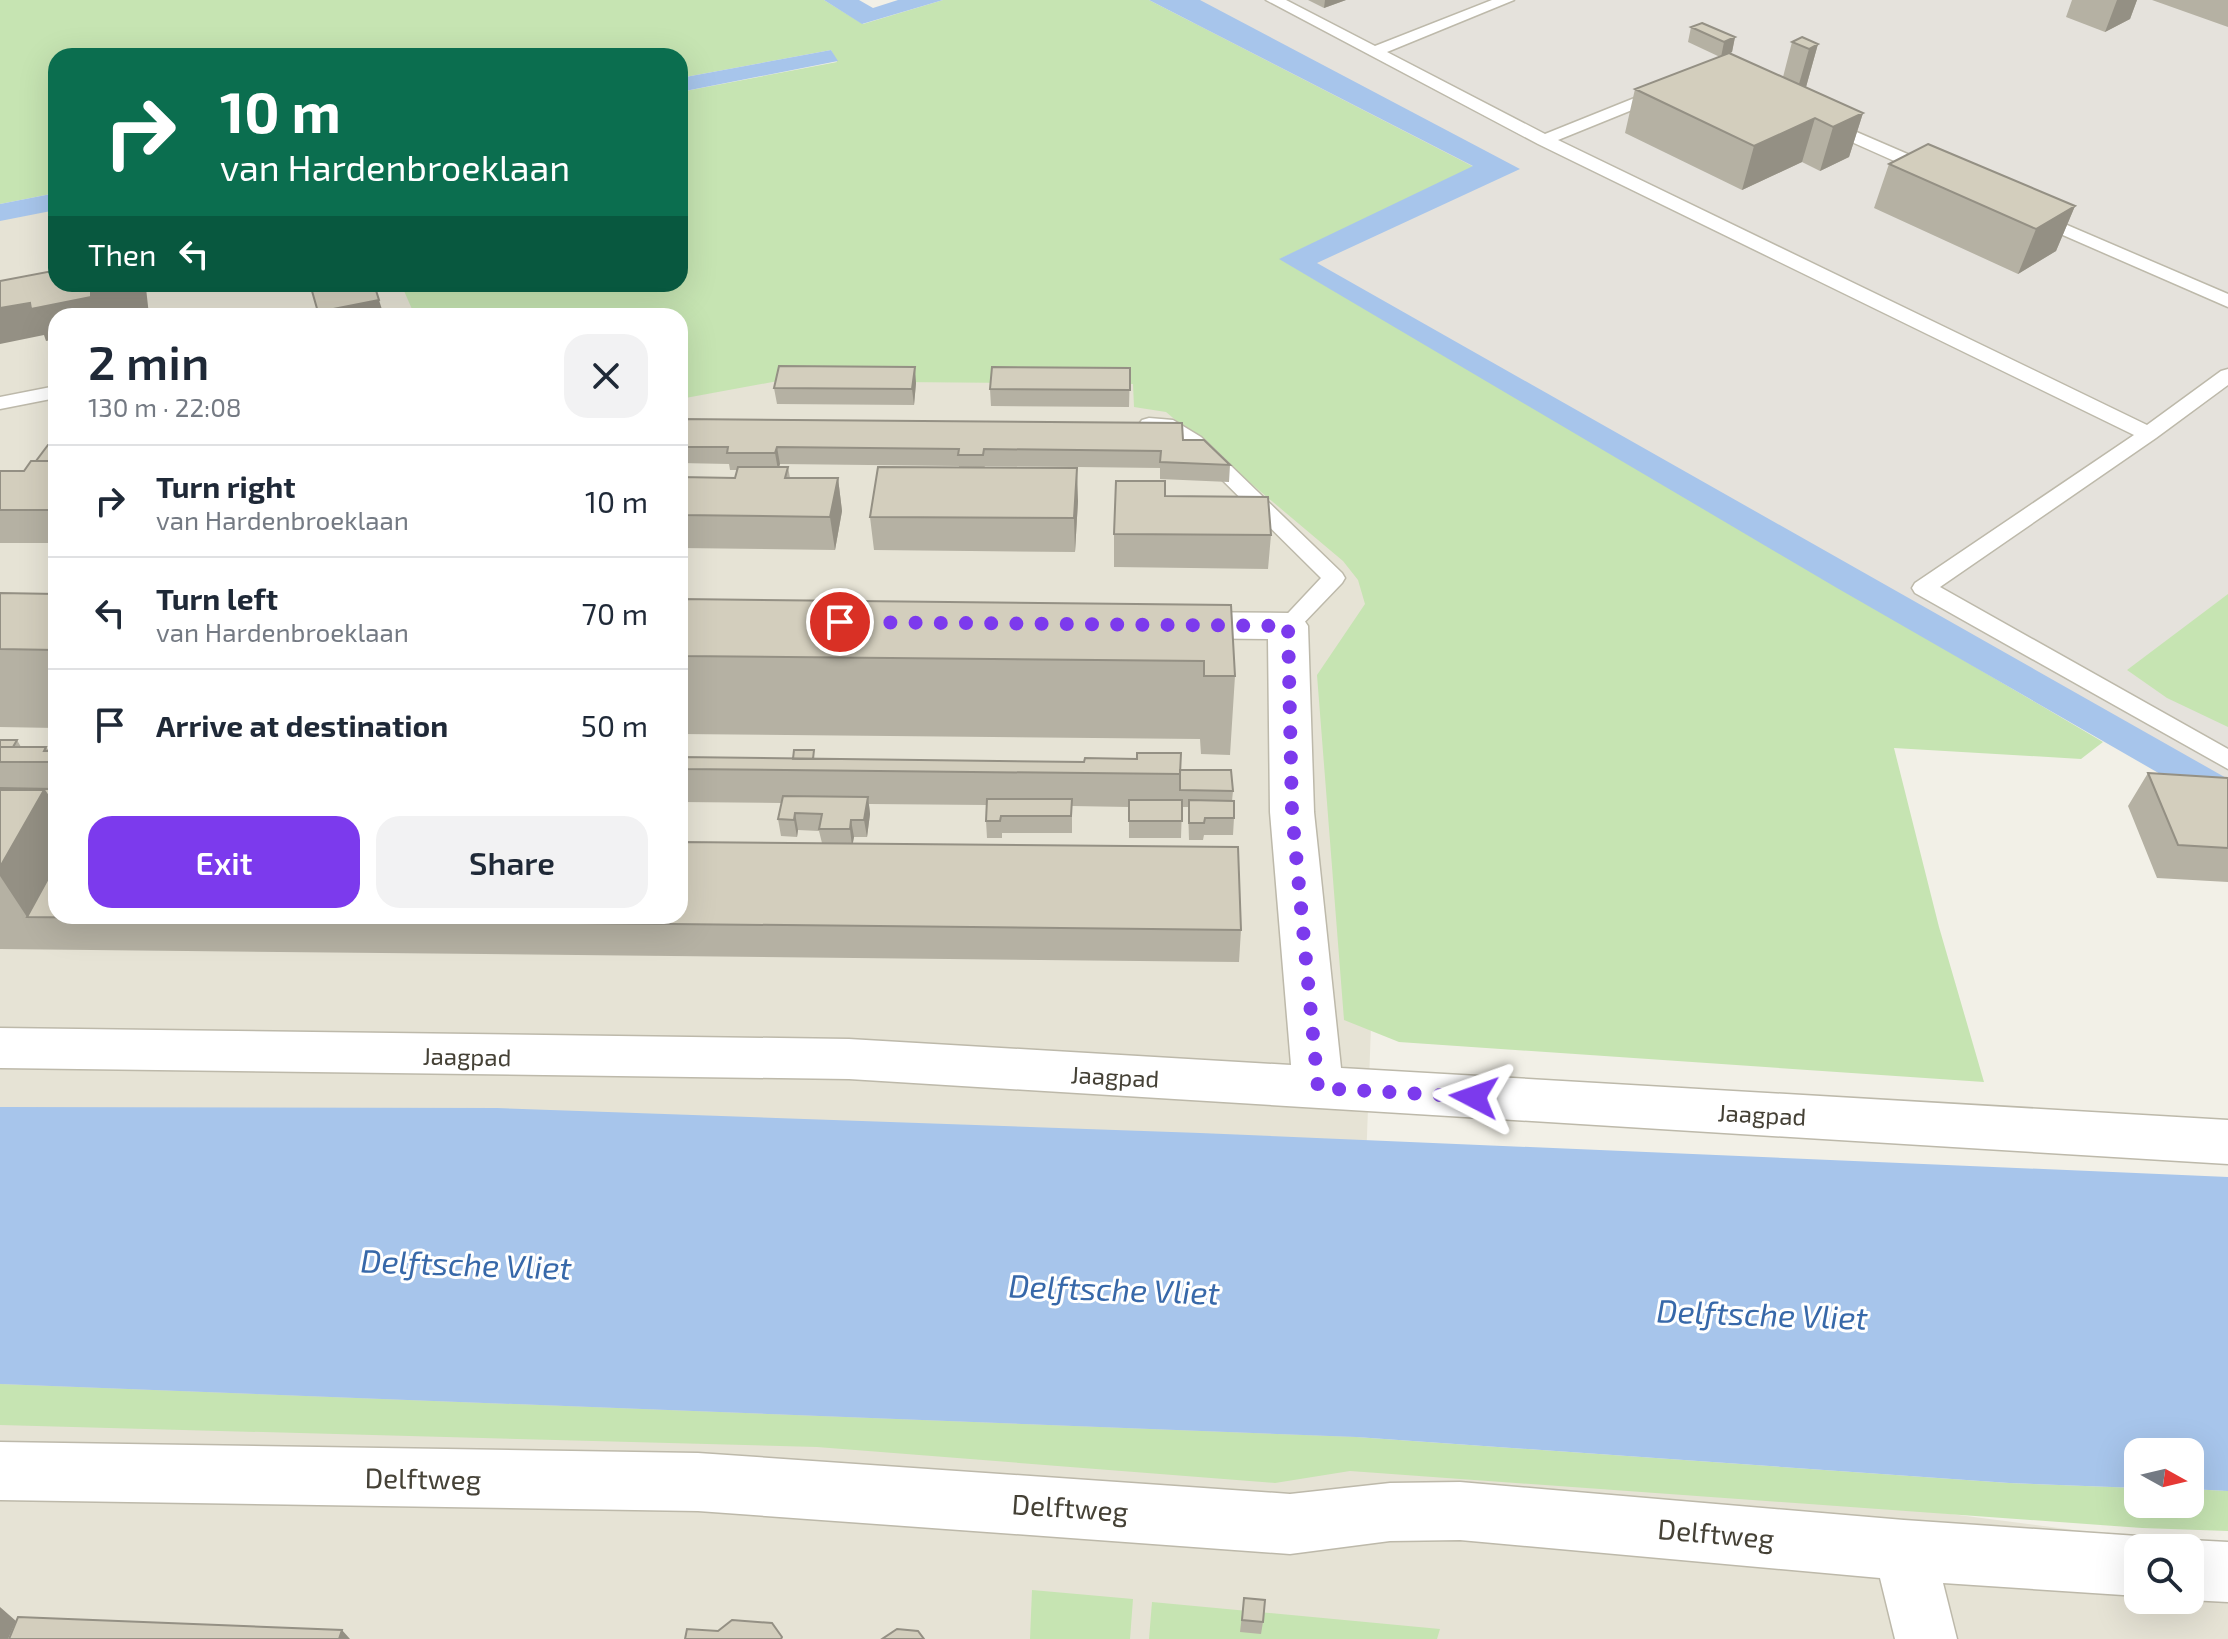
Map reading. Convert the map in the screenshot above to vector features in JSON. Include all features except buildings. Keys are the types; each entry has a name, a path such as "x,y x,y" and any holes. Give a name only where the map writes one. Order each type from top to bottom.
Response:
{"street":[{"path":"1128,625 1288,626 1292,812 1318,1088"},
{"name":"Jaagpad","path":"0,1048 849,1059 2228,1142"},
{"name":"Delftweg","path":"0,1471 698,1482 1290,1524 1390,1512 1460,1511 1904,1550 2124,1565"},
{"path":"1904,1550 1926,1639"},
{"path":"2204,1571 2228,1572"}],"lane":[{"path":"1274,0 1544,140 2149,434"},
{"path":"1377,51 1506,0"},
{"path":"1544,140 1682,84"},
{"path":"1811,117 1955,181"},
{"path":"2012,206 2228,301"},
{"path":"2228,375 2149,434 1923,588 2228,760"},
{"path":"0,403 48,394"},
{"path":"1135,424 1166,424 1194,441 1334,578 1288,626"}],"shaded area":[{"path":"1183,0 2228,0 2228,780 1295,260"},
{"path":"48,202 48,292 459,292 466,308 48,308 48,924 688,924 688,376 1104,337 1387,588 1356,1437 2124,1537 2124,1614 2204,1614 2204,1547 2228,1550 2228,1639 0,1639 0,211"}],"green space":[{"path":"0,0 824,0 863,24 943,0 1149,0 1474,167 1280,259 2103,742 2081,759 1894,748 1939,927 1984,1082 1399,1042 1344,1020 1317,675 1365,604 1358,580 1343,561 1166,412 1134,407 1133,384 778,381 688,398 688,308 412,308 404,292 688,292 688,90 837,62 831,50 688,77 688,48 48,48 48,195 0,204"},
{"path":"2228,594 2228,727 2167,698 2127,670"},
{"path":"0,1384 1356,1437 2009,1483 2124,1487 2124,1518 2204,1518 2204,1490 2228,1491 2228,1531 2142,1528 1350,1471 1275,1483 817,1447 0,1425"},
{"path":"1032,1590 1133,1599 1130,1639 1030,1639"},
{"path":"1152,1602 1440,1629 1437,1639 1149,1639"}],"water":[{"path":"824,0 859,0 873,8 898,0 943,0 862,24"},
{"path":"1149,0 1200,0 1520,169 1317,263 2228,779 2228,813 1837,588 1279,259 1473,166"},
{"path":"831,50 838,61 688,90 688,77"},
{"path":"48,195 48,212 0,221 0,204"},
{"name":"Delftsche Vliet","path":"0,1107 497,1108 1200,1133 2228,1177 2228,1491 2204,1490 2204,1438 2124,1438 2124,1487 2009,1483 1356,1437 0,1384"}],"route":[{"path":"840,622 1288,626 1292,812 1318,1088 1474,1097"}]}
